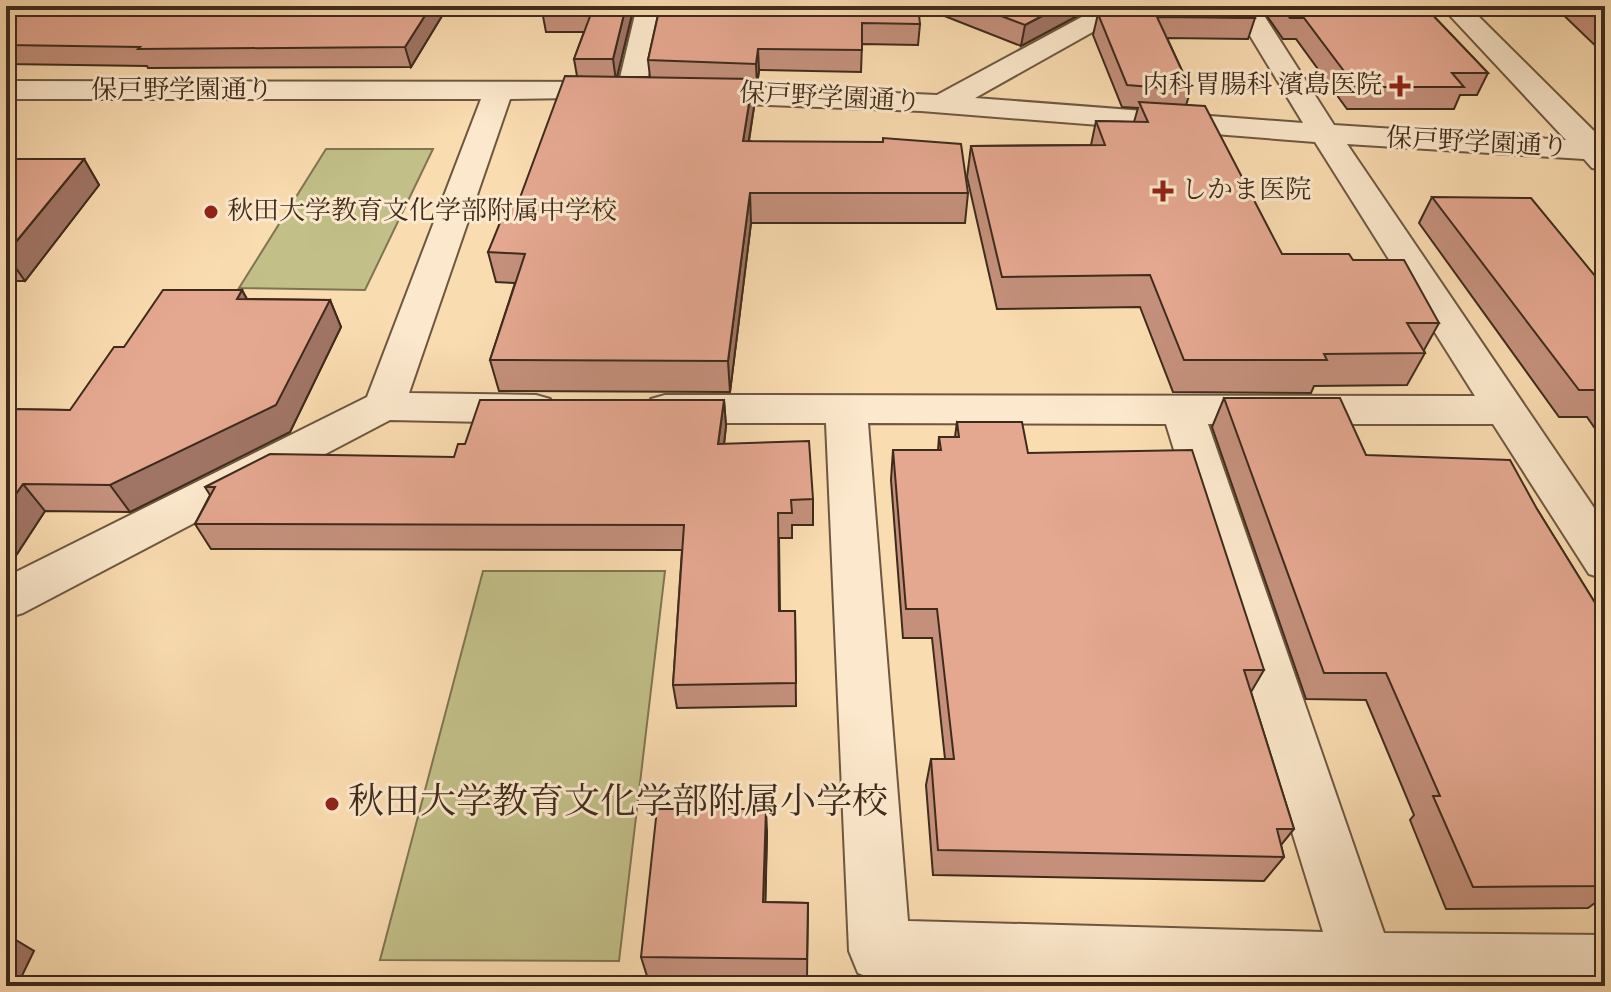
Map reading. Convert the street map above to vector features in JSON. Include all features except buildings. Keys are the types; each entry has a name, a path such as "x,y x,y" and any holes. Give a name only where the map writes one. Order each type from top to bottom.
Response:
{"street":[{"path":"631,91 650,6"},
{"path":"941,105 1121,6"},
{"path":"1245,6 1605,561"},
{"path":"1454,6 1601,155"},
{"name":"保戸野学園通り","path":"6,90 631,91 941,105 1601,155"},
{"path":"384,406 498,93"},
{"path":"6,599 384,406 567,409"},
{"path":"629,409 1507,410"},
{"path":"846,409 880,951 1365,975 1605,966"},
{"path":"1183,412 1340,884 1365,975"}],"shaded area":[{"path":"326,149 433,149 365,290 239,288"},
{"path":"483,571 665,571 619,961 380,960"}],"place":[{"name":"内科胃腸科 濱島医院","path":"1400,86"},
{"name":"しかま医院","path":"1163,191"},
{"name":"秋田大学教育文化学部附属中学校","path":"211,212"},
{"name":"秋田大学教育文化学部附属小学校","path":"332,804"}]}
